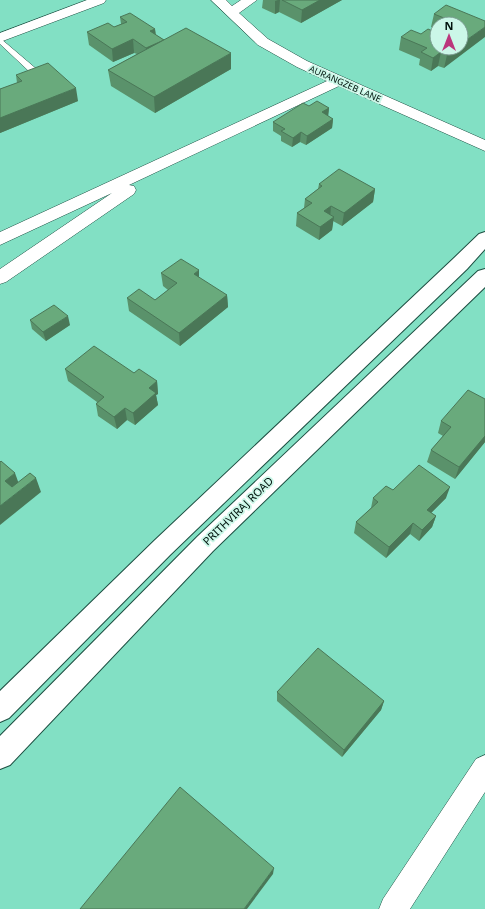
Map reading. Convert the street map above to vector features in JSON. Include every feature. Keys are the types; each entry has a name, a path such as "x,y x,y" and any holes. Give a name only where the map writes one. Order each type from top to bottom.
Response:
{"main road":[{"path":"0,709 162,548 460,264 485,238"},
{"name":"PRITHVIRAJ ROAD","path":"0,755 205,544 485,276"}],"street":[{"path":"0,39 100,0"},
{"name":"AURANGZEB LANE","path":"218,0 263,42 302,64 485,146"},
{"path":"230,12 250,0"},
{"path":"0,239 338,81"},
{"path":"0,278 179,155"},
{"path":"393,909 485,768"}],"lane":[{"path":"0,39 37,74"}],"building":[{"path":"282,0 320,0 302,10"},
{"path":"446,5 485,21 485,27 469,38 469,16 439,16 434,14"},
{"path":"130,13 155,29 150,31 164,40 146,48 133,39 112,49 87,32 108,23 114,27 127,22 120,17"},
{"path":"186,28 231,53 154,97 108,70"},
{"path":"429,29 429,56 421,52 427,48 401,37 411,30 421,34"},
{"path":"48,63 76,88 0,118 0,89 22,81 16,75"},
{"path":"317,101 329,108 322,112 333,119 307,136 301,132 293,138 281,131 285,129 273,122 303,103 309,106"},
{"path":"339,169 375,189 344,213 331,206 324,211 334,217 320,227 297,213 312,203 305,199 322,186 319,184"},
{"path":"181,259 199,270 194,274 227,295 179,333 127,298 139,289 155,300 177,283 161,273"},
{"path":"54,305 68,316 43,332 30,320"},
{"path":"94,346 134,373 139,369 157,381 149,388 156,393 133,413 125,408 114,417 96,404 104,397 65,369"},
{"path":"468,390 485,399 485,436 459,467 431,450 451,427 441,421"},
{"path":"1,461 15,473 5,481 12,487 30,473 36,478 0,506 0,462"},
{"path":"419,465 450,487 427,510 436,516 422,530 413,523 389,547 356,522 378,502 373,498 386,486 393,490"},
{"path":"318,648 384,701 344,750 277,692"},
{"path":"180,787 274,868 244,909 80,909"}]}
